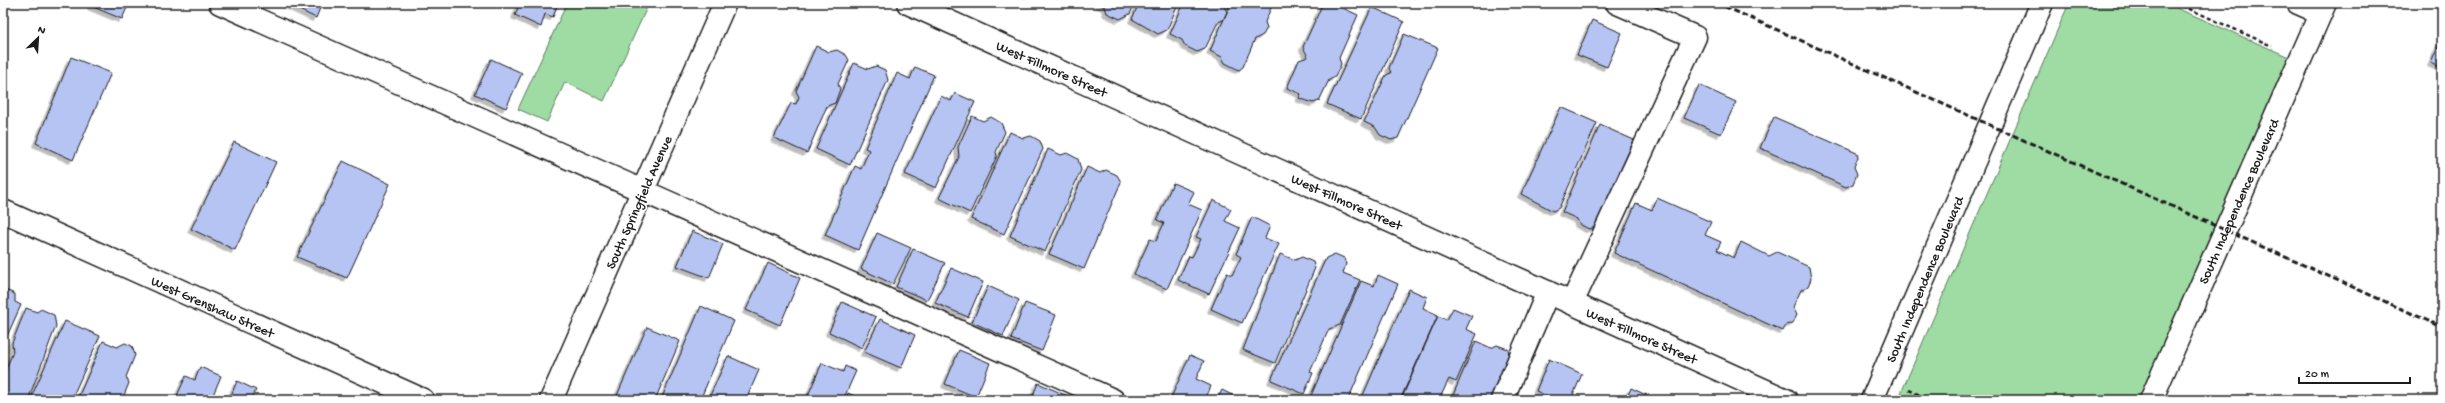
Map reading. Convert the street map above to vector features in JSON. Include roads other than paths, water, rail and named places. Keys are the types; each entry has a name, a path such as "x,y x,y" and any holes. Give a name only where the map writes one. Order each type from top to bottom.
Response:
{"street":[{"path":"220,3 1114,400"},
{"name":"South Springfield Avenue","path":"551,400 725,3"},
{"name":"West Fillmore Street","path":"908,3 1786,400"},
{"path":"1572,303 1695,37 1616,3"},
{"name":"South Independence Boulevard","path":"1872,400 2042,3"},
{"path":"2298,3 2323,8"},
{"name":"South Independence Boulevard","path":"2151,400 2323,8"},
{"name":"West Grenshaw Street","path":"3,212 423,400"},
{"path":"1502,400 1548,292"}],"railway":[{"path":"1717,3 2442,327"}]}
